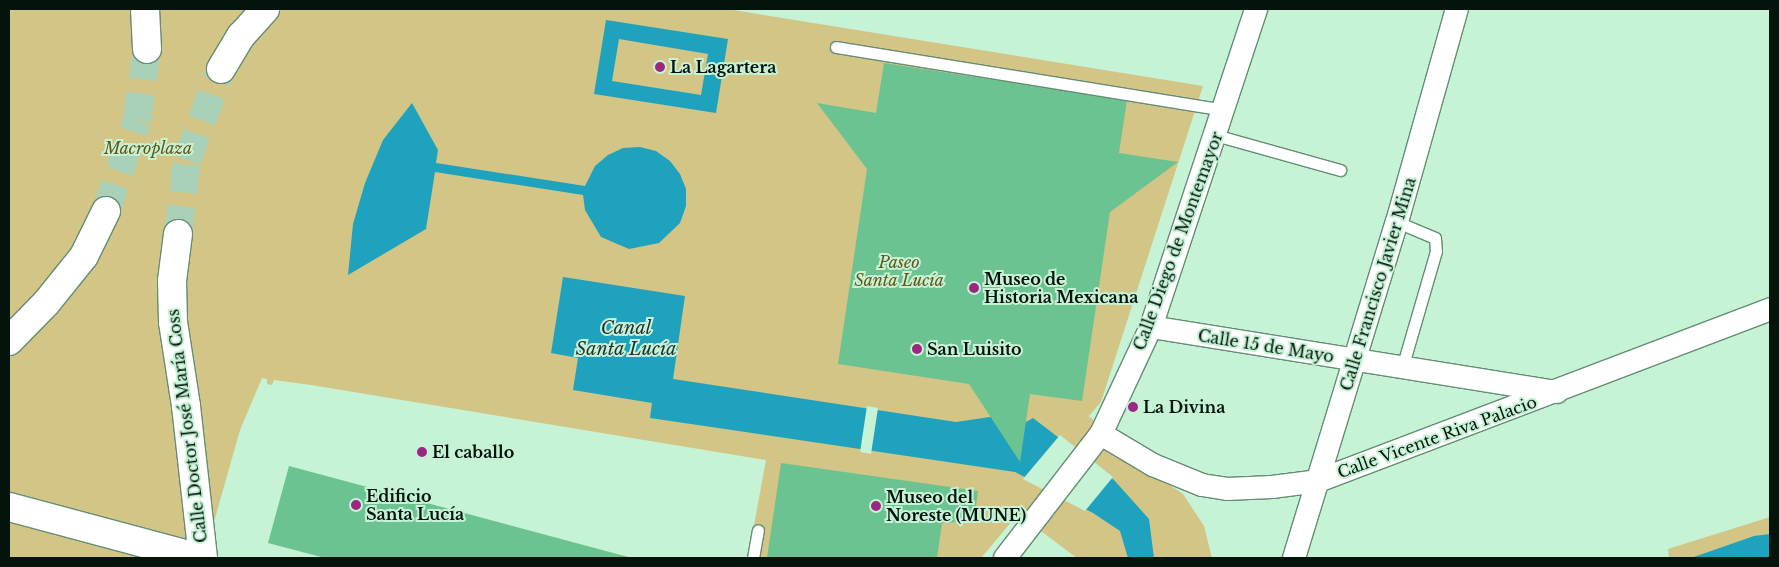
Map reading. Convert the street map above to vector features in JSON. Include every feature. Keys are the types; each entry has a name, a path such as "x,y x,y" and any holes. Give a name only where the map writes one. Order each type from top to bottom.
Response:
{"street":[{"path":"145,9 147,50"},
{"path":"221,69 241,36 264,9"},
{"name":"Calle Diego de Montemayor","path":"1005,558 1096,441 1151,327 1216,135 1256,9"},
{"name":"Calle Francisco Javier Mina","path":"1294,558 1397,222 1457,9"},
{"path":"9,341 47,302 84,256 106,211"},
{"name":"Calle Doctor José María Coss","path":"178,234 172,281 172,322 186,406 202,558"},
{"name":"Calle Vicente Riva Palacio","path":"1096,441 1202,485 1227,489 1272,488 1318,481 1559,392 1770,310"},
{"name":"Calle 15 de Mayo","path":"1151,327 1559,392"},
{"path":"9,507 202,558"}],"lane":[{"path":"836,48 1224,110"},
{"path":"1216,135 1340,170"},
{"path":"1397,222 1436,238 1436,251 1402,368"},
{"path":"753,558 758,530"}],"green space":[{"name":"Paseo Santa Lucía","path":"9,9 727,9 1203,86 1101,402 1089,416 1140,465 1183,494 1204,526 1212,558 1077,558 1018,514 981,558 748,558 766,460 311,385 274,380 272,385 267,384 267,379 262,378 240,430 212,529 195,558 9,558"},
{"path":"1770,517 1770,558 1669,558 1668,549"}],"water":[{"path":"606,20 728,39 716,113 594,94","holes":["619,39 708,54 701,95 612,81"]},
{"path":"412,103 438,150 436,163 585,186 595,166 608,155 623,148 640,147 656,151 670,161 680,174 686,189 686,206 680,223 659,243 629,249 601,237 585,210 583,195 435,172 426,229 348,275 353,224 365,183 383,140"},
{"name":"Canal Santa Lucía","path":"563,277 685,296 673,379 956,422 990,417 1026,422 1033,418 1114,480 1149,519 1154,558 1128,558 1120,531 1093,513 1015,472 650,418 652,403 573,390 578,358 551,353"},
{"path":"1770,534 1770,558 1691,558 1754,536"}],"pier":[{"path":"867,406 878,408 871,454 860,452"},
{"path":"1060,435 1113,477 1085,511 1023,479"}],"building":[{"name":"Museo de Historia Mexicana","path":"884,63 1127,100 1119,153 1178,162 1110,212 1082,401 1030,394 1020,462 969,384 838,364 867,169 817,103 876,113"},
{"name":"Museo del Noreste (MUNE)","path":"781,463 978,491 974,521 942,523 937,558 767,558"},
{"name":"Edificio Santa Lucía","path":"289,466 632,558 325,558 268,543"}],"tunnel":[{"path":"106,211 137,121 147,49"},
{"path":"178,234 187,160 221,69"}],"place":[{"name":"La Lagartera","path":"660,67"},
{"name":"Museo de Historia Mexicana","path":"974,288"},
{"name":"San Luisito","path":"917,349"},
{"name":"La Divina","path":"1133,407"},
{"name":"El caballo","path":"422,452"},
{"name":"Edificio Santa Lucía","path":"356,505"},
{"name":"Museo del Noreste (MUNE)","path":"876,506"}],"park label":[{"name":"Macroplaza","path":"148,148"}]}
